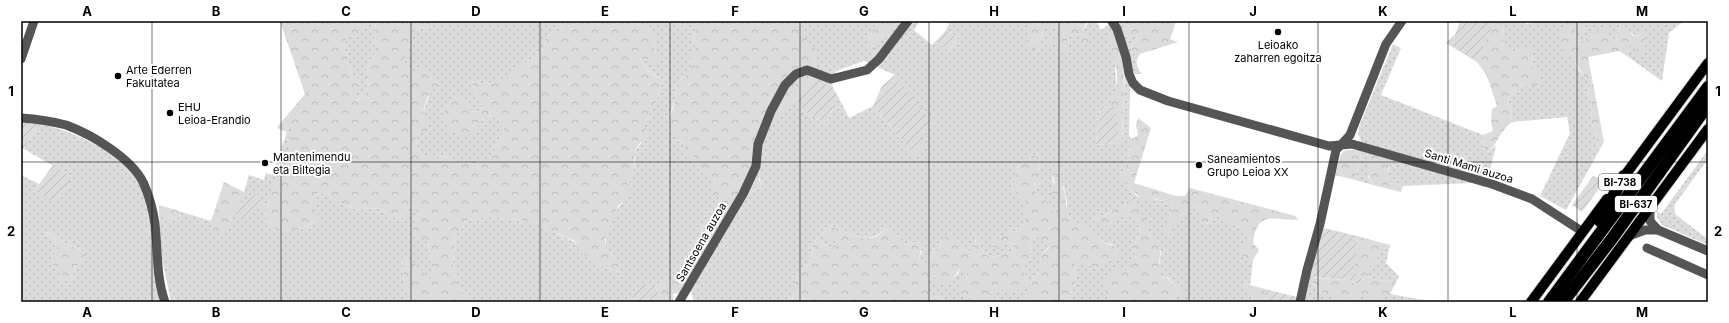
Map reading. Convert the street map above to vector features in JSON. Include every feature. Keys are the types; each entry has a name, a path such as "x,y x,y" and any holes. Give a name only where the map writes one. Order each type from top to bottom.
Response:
{"highway":[{"name":"BI-637","path":"1549,302 1708,87"},
{"name":"BI-637","path":"1563,302 1611,240 1708,105"},
{"path":"1579,260 1587,243 1612,201 1624,176"},
{"path":"1573,302 1611,240"}],"main road":[{"name":"BI-738","path":"1531,302 1708,63"},
{"path":"1580,302 1708,129"}],"street":[{"path":"21,59 34,21"},
{"name":"Santsoena auzoa","path":"679,302 743,194 756,166 758,144 771,111 785,85 796,74 807,70 831,79 867,70 879,59 908,21"},
{"name":"Santi Mami auzoa","path":"1112,21 1117,29 1126,57 1129,74 1133,83 1140,90 1168,101 1329,146 1352,144 1492,184 1532,199 1583,232"},
{"path":"1300,302 1320,224 1336,150 1350,135 1386,44 1402,21"},
{"path":"21,118 42,120 66,126 86,135 111,149 137,173 143,182 153,215 160,285 165,302"},
{"path":"1650,207 1650,221 1658,230"},
{"path":"1629,236 1645,230 1658,230 1708,251"},
{"path":"1647,248 1708,274"}],"green space":[{"path":"280,21 367,22 359,34 347,35 344,47 353,76 361,79 355,89 356,100 365,96 368,83 366,69 374,57 374,35 377,21 436,21 430,27 414,28 404,62 412,73 425,68 434,80 442,83 431,92 427,99 423,113 430,124 425,131 415,134 417,145 422,155 431,158 443,155 455,163 468,162 474,165 482,160 490,160 504,130 499,120 491,115 481,121 474,134 461,135 448,130 445,119 445,111 455,94 463,100 471,112 482,111 483,103 475,93 471,81 486,84 496,83 511,75 543,49 547,36 561,31 562,21 649,21 648,29 656,40 654,52 662,61 655,66 648,59 640,59 649,72 663,79 659,90 658,99 644,123 647,134 634,151 634,169 628,185 631,191 627,198 618,206 605,239 606,249 617,259 620,264 621,273 600,265 594,258 583,255 577,248 575,241 548,229 541,223 490,217 468,220 455,236 453,264 457,283 469,302 407,302 412,294 404,284 402,256 421,269 429,281 433,271 428,242 414,238 413,227 419,214 410,205 404,218 390,217 382,209 370,208 358,210 342,204 327,193 315,194 315,208 321,221 300,230 287,231 272,228 265,215 293,130 279,125 305,94"},
{"path":"365,21 377,21 374,35 375,51 371,63 366,69 368,83 365,96 355,100 353,76 344,47 347,35 366,22"},
{"path":"436,21 562,21 561,31 547,36 543,49 511,75 496,83 486,84 471,81 475,93 483,103 482,111 471,112 463,100 446,106 481,121 491,115 499,120 504,130 490,160 482,160 474,165 468,162 455,163 443,155 431,158 422,155 417,145 415,134 425,131 423,113 431,90 412,73 404,62 414,28 430,27"},
{"path":"649,21 674,21 684,27 692,22 696,29 693,38 695,49 692,72 682,78 675,87 675,99 670,114 676,140 684,143 686,151 694,158 699,168 715,180 713,190 718,197 725,199 710,225 701,228 702,235 698,245 688,253 682,268 676,275 676,285 668,281 655,287 641,283 630,302 469,302 457,283 453,264 455,236 468,220 490,217 541,223 548,229 575,242 577,248 583,255 594,258 600,265 621,273 614,255 606,249 606,236 610,222 627,198 628,185 635,164 634,151 641,144 644,123 658,99 659,90 663,79 649,71 640,59 648,58 654,52 656,40 648,29"},
{"path":"674,21 799,21 801,22 802,31 805,38 817,50 816,60 809,76 818,79 806,87 785,110 775,117 767,130 760,163 759,180 762,187 746,195 697,277 698,286 691,292 673,294 673,302 661,302 660,294 655,287 668,281 676,285 676,275 682,268 688,253 698,245 702,235 701,228 704,223 710,225 725,199 718,197 712,190 715,180 699,168 694,158 686,151 684,143 676,139 668,130 669,119 675,99 675,88 685,76 692,71 692,62 689,55 695,49 693,38 696,29 692,23 684,27"},
{"path":"799,21 877,21 867,43 879,40 883,34 887,38 893,31 897,21 920,21 914,30 932,45 936,41 948,51 958,38 946,30 949,24 945,21 1032,21 1029,22 1043,37 1042,31 1044,28 1061,28 1064,34 1061,40 1069,43 1068,37 1074,34 1080,35 1089,21 1096,21 1101,30 1109,24 1113,29 1115,37 1113,51 1117,62 1115,68 1117,91 1114,107 1100,106 1096,145 1117,143 1120,146 1122,141 1125,71 1130,87 1129,136 1132,139 1125,168 1120,175 1137,196 1174,203 1167,226 1173,233 1178,219 1193,206 1201,209 1206,224 1215,213 1220,217 1229,219 1228,223 1245,231 1249,242 1244,244 1245,260 1253,260 1250,285 1244,283 1252,298 1257,302 1170,302 1175,297 1185,297 1168,277 1158,278 1161,251 1149,235 1149,225 1136,219 1139,226 1139,234 1131,248 1136,255 1133,264 1104,290 1111,302 1066,302 1076,282 1074,270 1076,262 1083,261 1090,266 1113,245 1102,241 1094,232 1072,221 1067,213 1067,202 1064,187 1060,180 1061,171 1052,177 1058,200 1058,209 1053,212 1046,200 1037,196 1034,182 1041,184 1037,173 1040,167 1038,157 1030,154 1018,166 1017,176 1011,189 1025,201 1025,222 1020,231 1010,232 993,242 1008,242 1014,246 1010,253 991,257 984,253 976,237 974,247 968,253 962,247 942,240 938,251 931,254 926,264 919,258 922,251 914,242 906,245 903,238 887,228 880,234 866,238 852,235 830,226 822,232 825,237 837,241 832,248 823,244 817,237 808,265 801,271 794,283 794,294 791,302 694,302 691,292 698,286 697,278 746,195 762,187 759,162 766,133 775,117 794,99 805,112 825,123 839,98 849,118 873,106 914,155 920,137 895,75 864,61 836,71 832,86 809,76 816,60 802,33 801,22","holes":["1117,209 1132,217 1125,214 1117,219 1091,219 1100,217"]},
{"path":"877,21 897,21 893,31 887,38 883,34 875,52 867,43"},
{"path":"1089,21 1085,25 1083,31 1090,35 1090,40 1086,43 1081,42 1080,35 1074,34 1068,37 1068,50 1063,54 1058,50 1060,44 1048,43 1049,38 1061,39 1064,34 1061,29 1045,28 1041,44 1035,49 1029,51 1023,46 1029,38 1035,37 1030,34 1027,27 1029,22"},
{"path":"1115,21 1125,21 1125,32 1128,38 1134,35 1138,41 1131,44 1133,54 1140,54 1137,64 1142,74 1134,74"},
{"path":"1125,21 1176,21 1170,39 1178,42 1140,54 1133,54 1131,44 1138,41 1134,35 1128,38 1125,32"},
{"path":"1460,21 1494,21 1477,62 1446,43 1455,35"},
{"path":"1493,21 1502,21 1503,48 1514,51 1524,47 1532,48 1533,68 1540,73 1540,84 1530,87 1520,84 1508,100 1512,122 1504,129 1488,152 1482,145 1483,135 1493,131 1491,121 1492,109 1497,106 1487,76 1477,62"},
{"path":"1502,21 1523,21 1527,24 1537,21 1565,21 1575,63 1585,76 1592,80 1588,92 1592,107 1591,121 1596,135 1599,151 1566,210 1540,196 1570,133 1567,117 1512,122 1508,100 1520,84 1530,87 1533,68 1532,48 1509,52 1503,48"},
{"path":"1565,21 1586,21 1584,30 1580,31 1574,29 1577,41 1585,40 1589,31 1595,34 1599,28 1607,29 1610,37 1616,40 1620,26 1627,27 1632,35 1638,37 1641,31 1645,40 1646,51 1644,58 1637,54 1637,44 1631,42 1627,56 1619,51 1588,57 1604,142 1599,151 1596,135 1591,121 1592,107 1588,92 1592,80 1585,77 1573,59 1564,54 1559,40"},
{"path":"1586,21 1684,21 1669,33 1662,81 1627,56 1631,41 1637,44 1640,31 1638,37 1620,26 1616,40 1600,35 1577,41 1574,29 1580,31 1584,30"},
{"path":"946,30 958,38 948,51 936,41"},
{"path":"1111,31 1117,41 1123,68 1124,99 1122,141 1120,147 1117,143 1117,116 1110,103 1114,95 1117,79 1117,71 1113,54 1107,38"},
{"path":"1393,44 1401,48 1381,95 1483,135 1482,145 1488,152 1496,145 1486,188 1472,183 1403,186 1389,182 1387,175 1390,166 1368,176 1373,185 1355,180 1362,153 1357,150 1361,140 1358,134 1359,127"},
{"path":"895,75 935,125 920,137 925,145 914,155 873,106 882,86"},
{"path":"818,79 832,86 839,98 825,123 805,112 794,99 806,87"},
{"path":"1100,106 1114,107 1116,111 1118,124 1117,143 1096,145"},
{"path":"1138,118 1151,128 1134,183 1176,196 1185,196 1190,188 1295,216 1298,220 1268,219 1262,221 1258,225 1255,233 1253,243 1259,250 1253,260 1245,260 1241,251 1244,243 1249,242 1245,231 1228,223 1228,219 1220,217 1215,213 1206,224 1198,217 1200,209 1194,206 1178,219 1173,233 1165,236 1160,229 1167,226 1174,203 1155,199 1147,202 1131,190 1127,184 1121,182 1120,175 1125,168 1132,139 1138,135 1136,125"},
{"path":"21,122 39,124 24,149 21,147"},
{"path":"39,124 65,131 96,145 114,155 130,169 141,185 150,216 160,298 159,302 21,302 21,175 39,184 35,190 72,177 24,149","holes":["46,232 53,233 67,244 83,251 71,278 61,282 63,270 54,268 52,258 57,249 53,238"]},
{"path":"279,125 294,130 265,215 272,228 300,230 320,221 315,208 315,194 327,193 342,204 358,210 370,208 382,209 390,217 404,218 410,205 419,214 413,227 428,242 433,271 429,282 402,256 404,284 412,294 407,302 171,302 162,259 159,213 169,219 178,218 182,212 211,221 216,232 230,224 231,209 244,192 249,175 264,180 266,173 272,175 287,132 277,128"},
{"path":"1346,150 1357,150 1362,153 1355,180 1335,175 1341,154"},
{"path":"1708,150 1708,159 1675,204 1674,210 1676,215 1708,239 1708,245 1662,225 1657,217 1657,211 1661,214"},
{"path":"1030,154 1038,157 1040,167 1037,173 1041,177 1042,184 1034,183 1037,196 1046,200 1053,212 1058,209 1058,200 1053,196 1051,189 1055,183 1051,169 1057,164 1061,171 1060,180 1064,191 1068,212 1072,220 1094,232 1101,240 1112,246 1119,253 1115,261 1107,260 1102,267 1090,266 1083,261 1076,262 1074,270 1076,282 1066,302 1024,302 1032,282 1042,267 1040,258 1049,247 1037,236 1031,241 1030,257 1024,266 1027,282 1023,290 1010,291 1005,287 1000,293 994,290 989,294 998,302 980,302 974,297 967,298 961,296 958,289 960,280 967,278 966,272 960,268 946,286 937,283 935,276 928,280 928,292 932,299 939,296 946,302 791,302 794,294 794,283 801,271 808,265 817,237 823,244 832,248 837,241 825,237 822,232 830,226 853,235 866,238 880,234 887,228 903,238 906,245 914,242 923,242 919,258 926,264 931,254 938,251 942,240 947,236 956,241 968,253 974,247 977,236 984,253 991,257 1010,253 1014,246 1008,242 1001,249 993,249 993,242 1010,232 1020,231 1025,222 1025,201 1011,189 1020,164"},
{"path":"1369,155 1378,155 1387,159 1389,182 1403,186 1401,192 1373,185 1368,170"},
{"path":"53,165 72,177 54,204 35,190"},
{"path":"1593,176 1605,180 1582,212 1572,205"},
{"path":"224,182 244,192 231,209 230,224 223,236 216,232 211,221"},
{"path":"258,193 263,206 240,219 231,209"},
{"path":"1123,202 1133,202 1149,225 1149,235 1160,247 1159,263 1164,270 1158,278 1167,277 1186,297 1175,297 1170,302 1111,302 1104,290 1105,278 1117,269 1126,270 1133,264 1136,255 1131,248 1138,237 1139,227 1136,218 1125,214 1117,219 1113,227 1100,226 1090,219 1108,214"},
{"path":"159,205 182,212 178,218 169,219 159,213"},
{"path":"1324,228 1357,236 1358,248 1353,270 1363,280 1359,285 1347,280 1310,277 1311,268"},
{"path":"46,231 53,233 67,244 83,251 86,258 76,266 71,278 61,282 63,270 54,268 52,258 57,248 53,238"},
{"path":"1037,236 1049,246 1040,258 1042,267 1032,282 1024,302 998,302 989,294 994,290 1027,282 1024,266 1030,257 1031,241"},
{"path":"1357,236 1390,245 1380,253 1375,262 1366,272 1373,279 1390,280 1395,285 1390,294 1383,294 1380,300 1367,300 1361,293 1353,302 1336,302 1336,300 1314,287 1316,278 1347,280 1358,285 1363,280 1352,270 1358,248"},
{"path":"1390,245 1386,263 1399,276 1395,285 1390,280 1373,279 1366,272 1375,262 1380,253"},
{"path":"960,268 966,272 967,298 974,297 980,302 946,302 939,296 932,299 928,292 928,280 936,276 950,280 958,274"},
{"path":"1310,277 1316,278 1314,287 1337,300 1336,302 1305,302"},
{"path":"641,282 655,287 660,294 661,302 630,302"},
{"path":"1243,283 1265,289 1265,302 1257,302 1252,298"},
{"path":"1265,289 1297,297 1296,302 1265,302"},
{"path":"1361,293 1390,294 1435,302 1353,302"}],"place":[{"name":"Leioako zaharren egoitza","path":"1278,32"},
{"name":"Arte Ederren Fakultatea","path":"118,76"},
{"name":"EHU Leioa-Erandio","path":"170,113"},
{"name":"Mantenimendu eta Biltegia","path":"265,163"},
{"name":"Saneamientos Grupo Leioa XX","path":"1199,165"}]}
